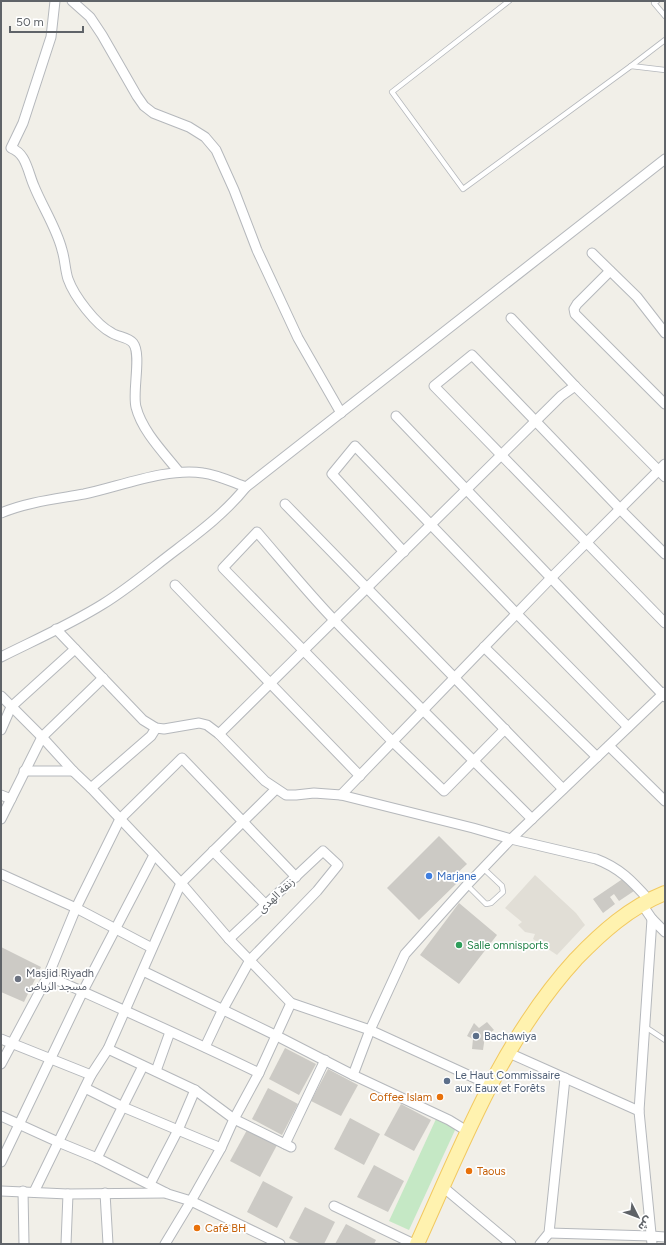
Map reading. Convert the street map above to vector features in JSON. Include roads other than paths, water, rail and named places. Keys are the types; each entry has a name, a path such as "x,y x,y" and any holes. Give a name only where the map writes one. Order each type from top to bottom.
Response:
{"main road":[{"path":"415,1244 490,1085 521,1030 537,1006 590,944 645,901 665,892"}],"street":[{"path":"56,1 51,37 23,123 12,148 19,153 25,162 37,194 58,238 62,249 68,279 73,291 83,305 103,326 112,333 128,339 136,348 135,404 137,412 150,434 179,472"},
{"path":"72,1 90,17 144,106 153,113 194,130 205,137 216,150 234,190 257,250 298,338 341,413"},
{"path":"1,657 103,604 135,581 213,522 235,501 246,487 665,159"},
{"path":"592,253 636,297 665,333"},
{"path":"610,270 576,304 574,309 575,314 665,404"},
{"path":"341,795 551,578 620,509 663,470 575,386 511,318"},
{"path":"665,554 472,355 434,386 665,623"},
{"path":"219,734 561,396 575,386"},
{"path":"353,1075 370,1030 405,954 511,839 664,694 396,416"},
{"path":"404,552 332,474 355,446 628,727"},
{"path":"1,513 12,508 84,494 150,477 179,472 202,472 246,487"},
{"path":"285,504 563,789"},
{"path":"505,730 474,761 444,791 393,742 223,568 257,532 334,620 424,710 474,761 532,819"},
{"path":"175,585 360,776"},
{"path":"56,629 143,720 156,728 174,728 199,723 207,725 219,734 264,781 286,795 314,793 341,795 458,824 511,839 596,859 621,871 645,901 652,919 665,932"},
{"path":"484,647 597,757"},
{"path":"1,730 12,707 75,649"},
{"path":"1,819 42,737 103,678"},
{"path":"1,696 181,883 229,939 291,1003 370,1030 490,1085"},
{"path":"91,788 151,736 156,728"},
{"path":"609,746 665,801"},
{"path":"1,1064 48,976 76,908 120,819 182,758 296,877"},
{"path":"24,771 73,771"},
{"path":"34,1192 91,1075 108,1049 181,883 276,789"},
{"path":"1,795 11,799"},
{"path":"213,851 266,905"},
{"name":"زنقة الهدى","path":"229,939 324,851 338,865 317,891 250,960"},
{"path":"1,1162 83,991 154,855"},
{"path":"1,874 76,908 152,948"},
{"path":"652,919 639,1111 652,1240"},
{"path":"205,1047 223,1009 250,960"},
{"path":"143,971 223,1009 353,1075 449,1120 467,1131"},
{"path":"48,976 126,1010 259,1073"},
{"path":"165,1244 221,1148 234,1119 259,1073 275,1035 291,1003"},
{"path":"156,1071 170,1032"},
{"path":"1,1039 91,1075"},
{"path":"108,1049 195,1090 234,1119 288,1145 325,1060"},
{"path":"509,1053 639,1111"},
{"path":"97,1158 143,1066"},
{"path":"540,1244 549,1233 565,1078"},
{"path":"85,1088 123,1107 221,1148"},
{"path":"150,1184 178,1130 195,1090"},
{"path":"1,1116 97,1158 168,1194"},
{"path":"443,1187 511,1244"},
{"path":"1,1191 68,1194 168,1194 192,1200 280,1244"},
{"path":"23,1191 24,1244"},
{"path":"105,1193 108,1244"},
{"path":"66,1244 68,1194"},
{"path":"334,1206 415,1244"},
{"path":"549,1233 652,1240 665,1237"}],"lane":[{"path":"509,1 392,92 463,189 665,40"},
{"path":"657,1 654,3 665,16"},
{"path":"631,66 665,70"},
{"path":"467,885 486,904 491,903 503,892 502,886 483,868"},
{"path":"644,1026 665,1040"}],"place":[{"name":"Marjane","path":"429,876"},
{"name":"Salle omnisports","path":"459,945"},
{"name":"Masjid Riyadh مسجد الرياض","path":"18,979"},
{"name":"Bachawiya","path":"476,1036"},
{"name":"Le Haut Commissaire aux Eaux et Forêts","path":"447,1081"},
{"name":"Coffee Islam","path":"440,1097"},
{"name":"Taous","path":"469,1171"},
{"name":"Café BH","path":"197,1228"}]}
